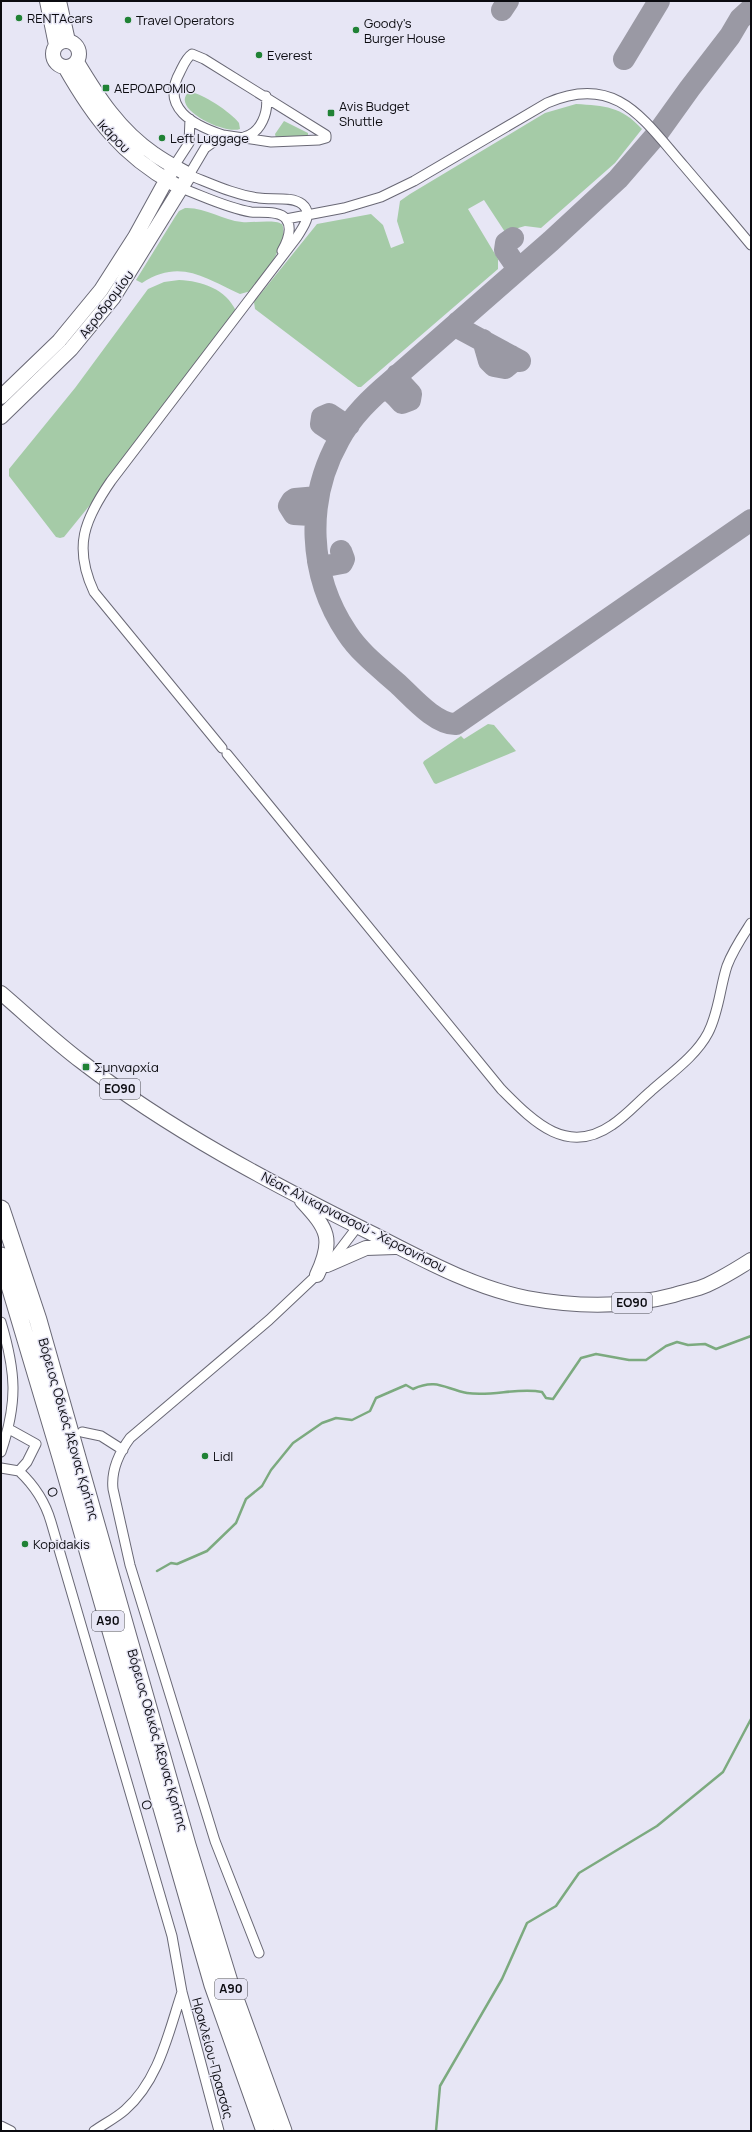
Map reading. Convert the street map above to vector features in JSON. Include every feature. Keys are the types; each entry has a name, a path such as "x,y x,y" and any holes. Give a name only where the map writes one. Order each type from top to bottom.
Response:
{"highway":[{"name":"Βόρειος Οδικός Άξονας Κρήτης","path":"1,1209 38,1320 187,1845 227,1977 283,2131"},
{"name":"Βόρειος Οδικός Άξονας Κρήτης","path":"1,1256 64,1464 213,1985 265,2131"}],"main road":[{"path":"47,1 62,43"},
{"path":"59,1 62,43 53,53 55,61 71,65 78,49 76,45 62,43"},
{"name":"Ικάρου","path":"71,65 122,127 154,155 189,175"},
{"name":"Ικάρου","path":"71,65 82,97 108,132 128,152 165,179 181,188"},
{"name":"Αεροδρομίου","path":"1,398 59,341 101,290 135,237 165,179 174,166"},
{"name":"Αεροδρομίου","path":"1,417 89,329 113,298 135,265 189,175"},
{"name":"Νέας Αλικαρνασσού - Χερσονήσου","path":"1,994 81,1062 210,1146 295,1194 398,1247 463,1277 505,1292 549,1301 590,1305 644,1302 706,1285 751,1260"},
{"path":"295,1194 320,1221 328,1237 326,1255 322,1270"},
{"path":"322,1270 366,1248 398,1247"}],"street":[{"path":"192,54 198,55 266,96 325,133 326,138 319,140 271,142 223,135 190,119 178,107 173,94 174,84 192,54"},
{"path":"181,188 249,212 278,214 286,219 344,208 381,197 414,181 547,103 565,95 588,93 600,94 620,102 644,119 751,245"},
{"path":"242,137 252,134 258,129 266,110 266,96"},
{"path":"174,166 189,143 190,119"},
{"path":"223,135 205,148 189,175 227,190 252,197 296,201 301,204 307,214 306,222 297,237 276,265 111,481 89,518 83,539 83,564 94,592 501,1089 529,1117 546,1129 573,1138 587,1138 612,1126 696,1049 711,1026 727,966 732,953 751,923"},
{"path":"223,204 227,190"},
{"path":"276,265 289,233 286,219"},
{"path":"259,1953 215,1841 130,1566 112,1482 115,1467 130,1438 269,1320 344,1247 358,1226"},
{"path":"1,1322 12,1367 14,1387 9,1429 1,1452"},
{"path":"1,1468 19,1471 41,1443 9,1429"},
{"path":"82,1432 101,1436 123,1450"},
{"name":"Ο","path":"19,1471 28,1479 42,1497 51,1522 172,1936 182,1992 160,2060 150,2080 140,2095 124,2111 94,2131"},
{"name":"Ηρακλείου-Πρασσάς","path":"182,1992 219,2131"},
{"path":"1,2126 11,2131"}],"green space":[{"path":"189,92 201,95 223,109 239,123 240,129 233,130 223,128 201,119 186,105 185,98"},
{"path":"576,104 604,107 620,112 634,121 642,129 615,163 541,228 525,226 505,232 484,200 468,209 498,259 498,269 361,387 358,387 255,309 254,302 317,224 371,214 383,225 391,248 404,243 397,221 400,201 545,113"},
{"path":"284,121 308,133 308,137 276,138 275,134"},
{"path":"185,208 200,209 235,221 268,221 282,224 282,240 279,250 262,278 251,291 240,294 204,277 180,271 168,272 142,283 136,280 179,211"},
{"path":"179,280 205,284 220,292 232,303 236,311 90,505 64,537 56,537 9,476 9,469 75,388 148,289 164,282"},
{"path":"488,724 494,725 516,751 436,784 434,783 423,763 424,761 461,736 464,739"}],"waterway":[{"path":"157,1571 171,1563 177,1564 207,1551 236,1523 246,1499 262,1486 271,1470 293,1443 322,1423 336,1418 352,1420 370,1411 376,1398 406,1385 413,1389 428,1384 435,1384 476,1394 533,1391 542,1392 546,1398 553,1399 581,1358 596,1354 629,1360 646,1360 666,1346 677,1342 688,1345 705,1344 716,1349 751,1336"},
{"path":"436,2131 440,2086 502,1979 527,1923 556,1906 579,1873 657,1826 723,1772 751,1719"}],"taxiway":[{"path":"502,10 508,1"},
{"path":"624,59 659,1"},
{"path":"751,9 740,19 730,36 657,134 618,179 551,241 384,387 356,415 339,440 328,463 320,487 316,512 316,537 318,562 325,587 334,611 352,640 417,703 440,720 456,724 751,520"},
{"path":"513,238 506,243 505,250 514,263 521,267"},
{"path":"458,322 459,328 520,361"},
{"path":"483,340 489,361 494,366 505,368 511,363 511,356"},
{"path":"379,392 383,390 392,392 402,403 410,400 411,394 399,381 397,375"},
{"path":"339,440 336,434 321,424 322,417 329,414 344,424 349,425"},
{"path":"315,519 311,515 294,514 289,506 295,499 318,497"},
{"path":"318,561 326,566 342,563 344,559 341,551"}],"place":[{"name":"RENTAcars","path":"19,18"},
{"name":"Travel Operators","path":"128,20"},
{"name":"Goody's Burger House","path":"356,30"},
{"name":"Everest","path":"259,55"},
{"name":"ΑΕΡΟΔΡΟΜΙΟ","path":"106,88"},
{"name":"Avis Budget Shuttle","path":"331,113"},
{"name":"Left Luggage","path":"162,138"},
{"name":"Σμηναρχία","path":"86,1067"},
{"name":"Lidl","path":"205,1456"},
{"name":"Kopidakis","path":"25,1544"}]}
